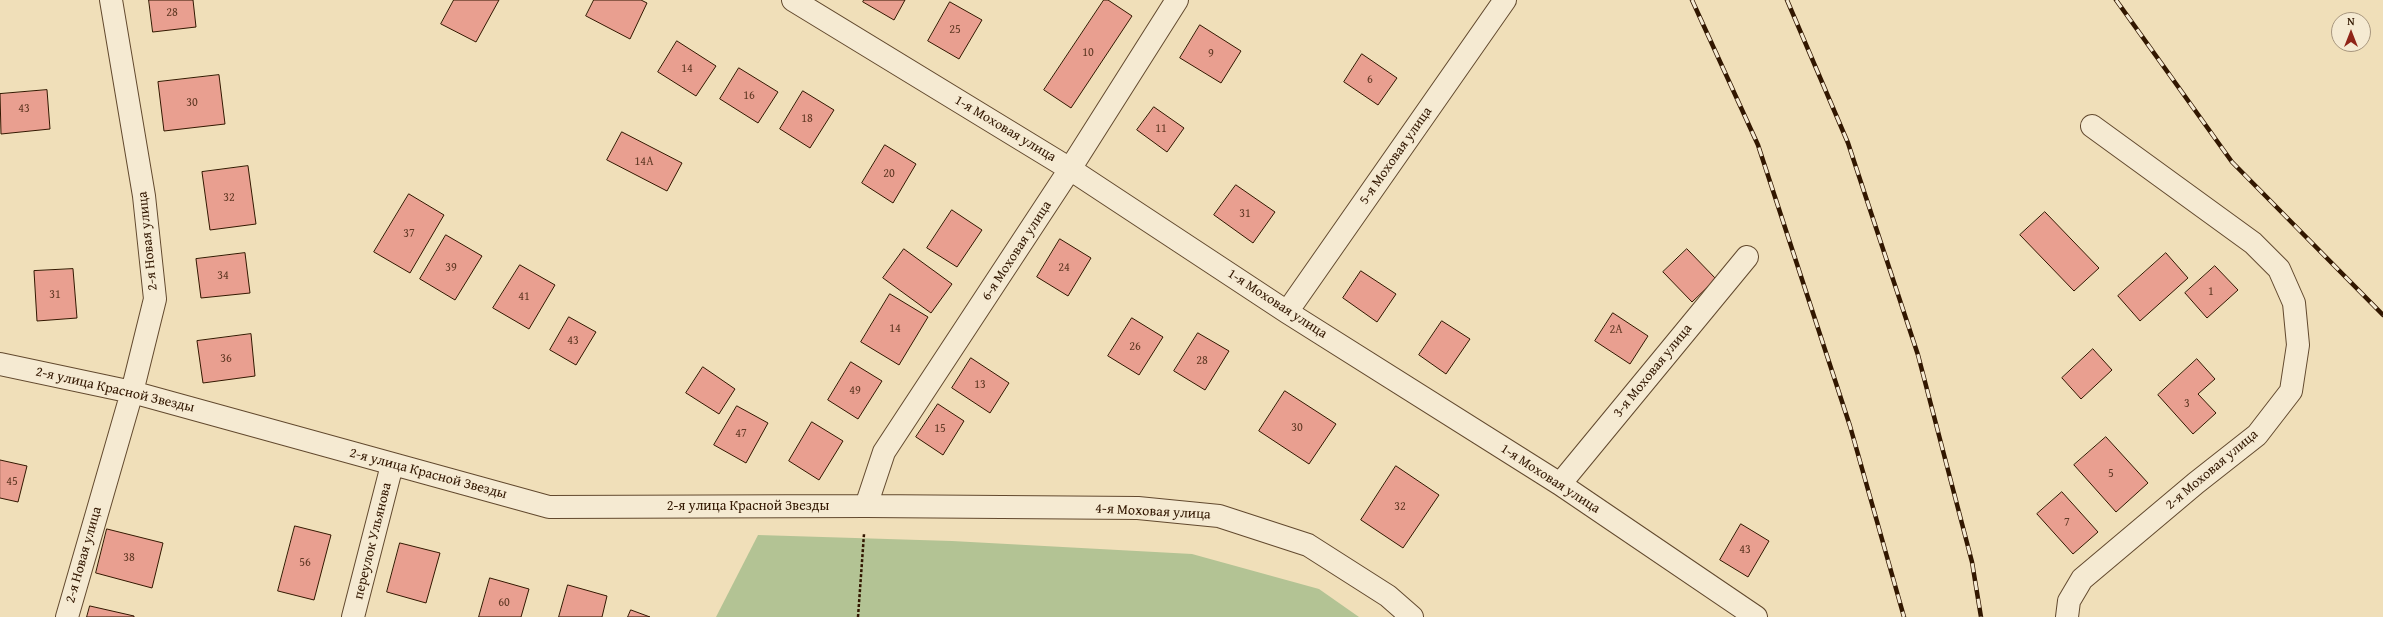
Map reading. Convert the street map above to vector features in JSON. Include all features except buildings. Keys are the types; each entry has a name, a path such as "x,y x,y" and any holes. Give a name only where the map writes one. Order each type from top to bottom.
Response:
{"street":[{"name":"2-я Новая улица","path":"66,617 132,392 155,299 144,196 111,0"},
{"name":"6-я Моховая улица","path":"866,506 884,452 1070,169 1177,0"},
{"name":"5-я Моховая улица","path":"1286,312 1504,0"},
{"name":"1-я Моховая улица","path":"802,2 1070,169 1286,312 1560,484 1756,617"},
{"name":"2-я Моховая улица","path":"2067,617 2069,601 2082,579 2196,483 2257,435 2291,391 2298,344 2294,303 2279,269 2253,243 2092,126"},
{"name":"3-я Моховая улица","path":"1560,484 1747,257"},
{"name":"2-я улица Красной Звезды","path":"0,364 132,392 392,465 549,507 866,506"},
{"name":"переулок Ульянова","path":"353,617 392,465"},
{"name":"4-я Моховая улица","path":"866,506 1138,508 1219,516 1308,545 1388,596 1412,617"}],"path":[{"path":"858,617 866,506"}],"green space":[{"path":"758,535 952,541 1192,554 1319,589 1359,617 716,617"}],"railway":[{"path":"1692,0 1758,145 1850,426 1904,617"},
{"path":"1787,0 1848,143 1918,355 1972,562 1981,617"},
{"path":"2116,0 2232,162 2383,315"}]}
